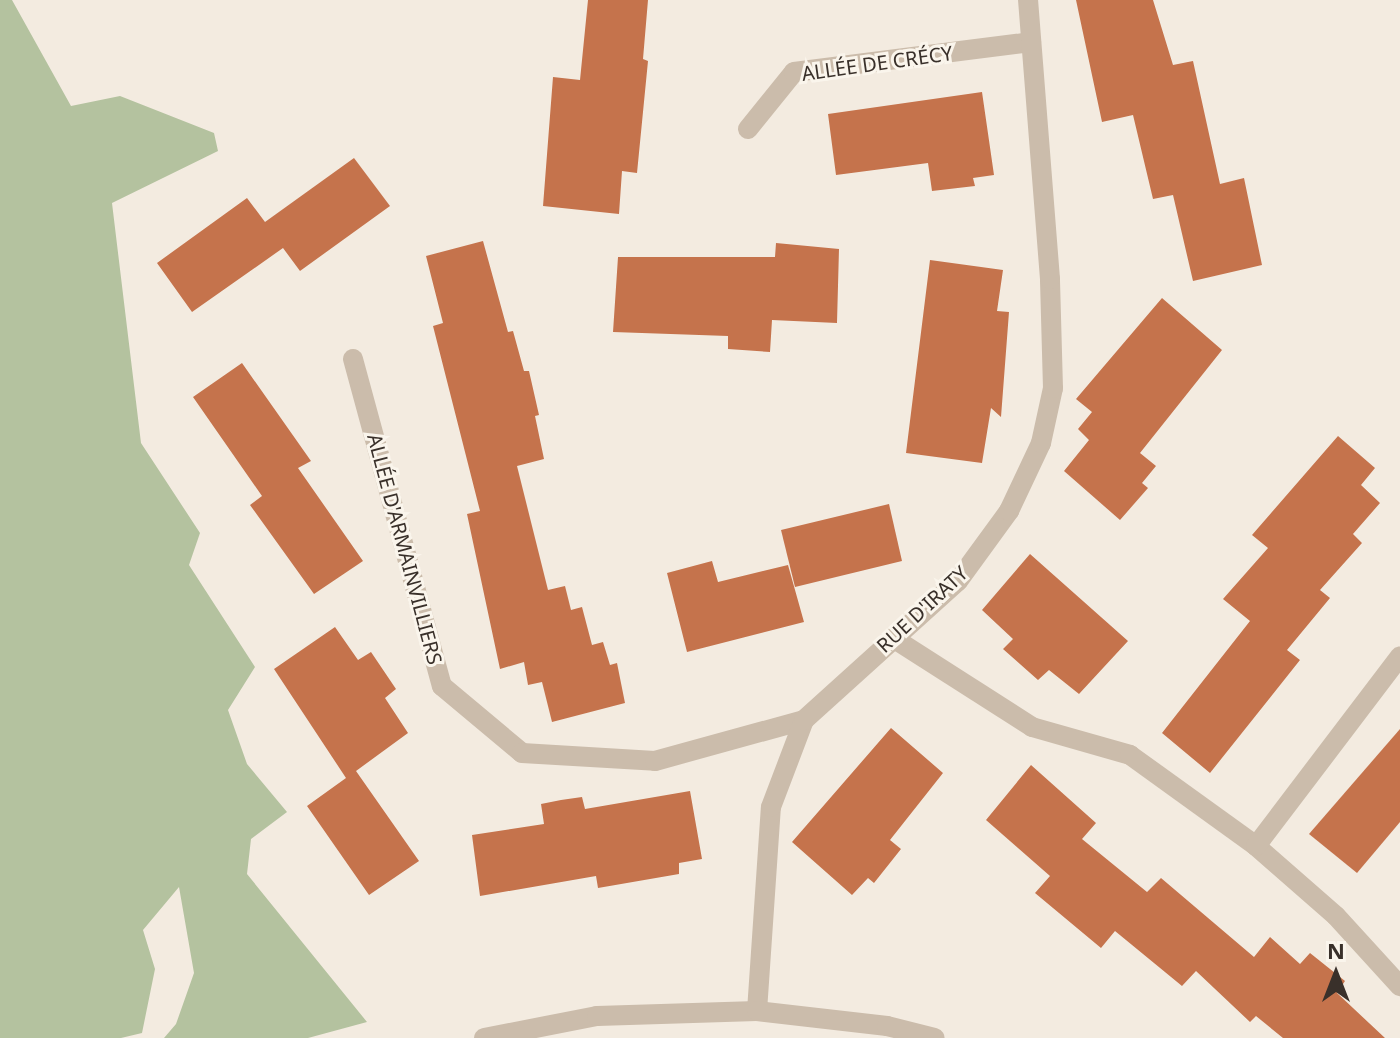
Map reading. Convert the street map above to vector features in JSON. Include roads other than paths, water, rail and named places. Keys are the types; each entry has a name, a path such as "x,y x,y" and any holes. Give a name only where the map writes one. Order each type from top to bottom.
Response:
{"street":[{"name":"RUE D'IRATY","path":"757,1011 771,807 804,720 958,581 1009,511 1041,443 1053,388 1052,341 1028,0"},
{"name":"ALLÉE DE CRÉCY","path":"748,129 794,72 1031,42"},
{"name":"ALLÉE D'ARMAINVILLIERS","path":"353,359 442,686 522,753 655,761 804,720"},
{"path":"893,638 1032,727 1130,755 1256,846 1336,916 1400,986"},
{"path":"1256,846 1400,656"},
{"path":"484,1038 597,1016 757,1011 887,1026 935,1038"}]}
